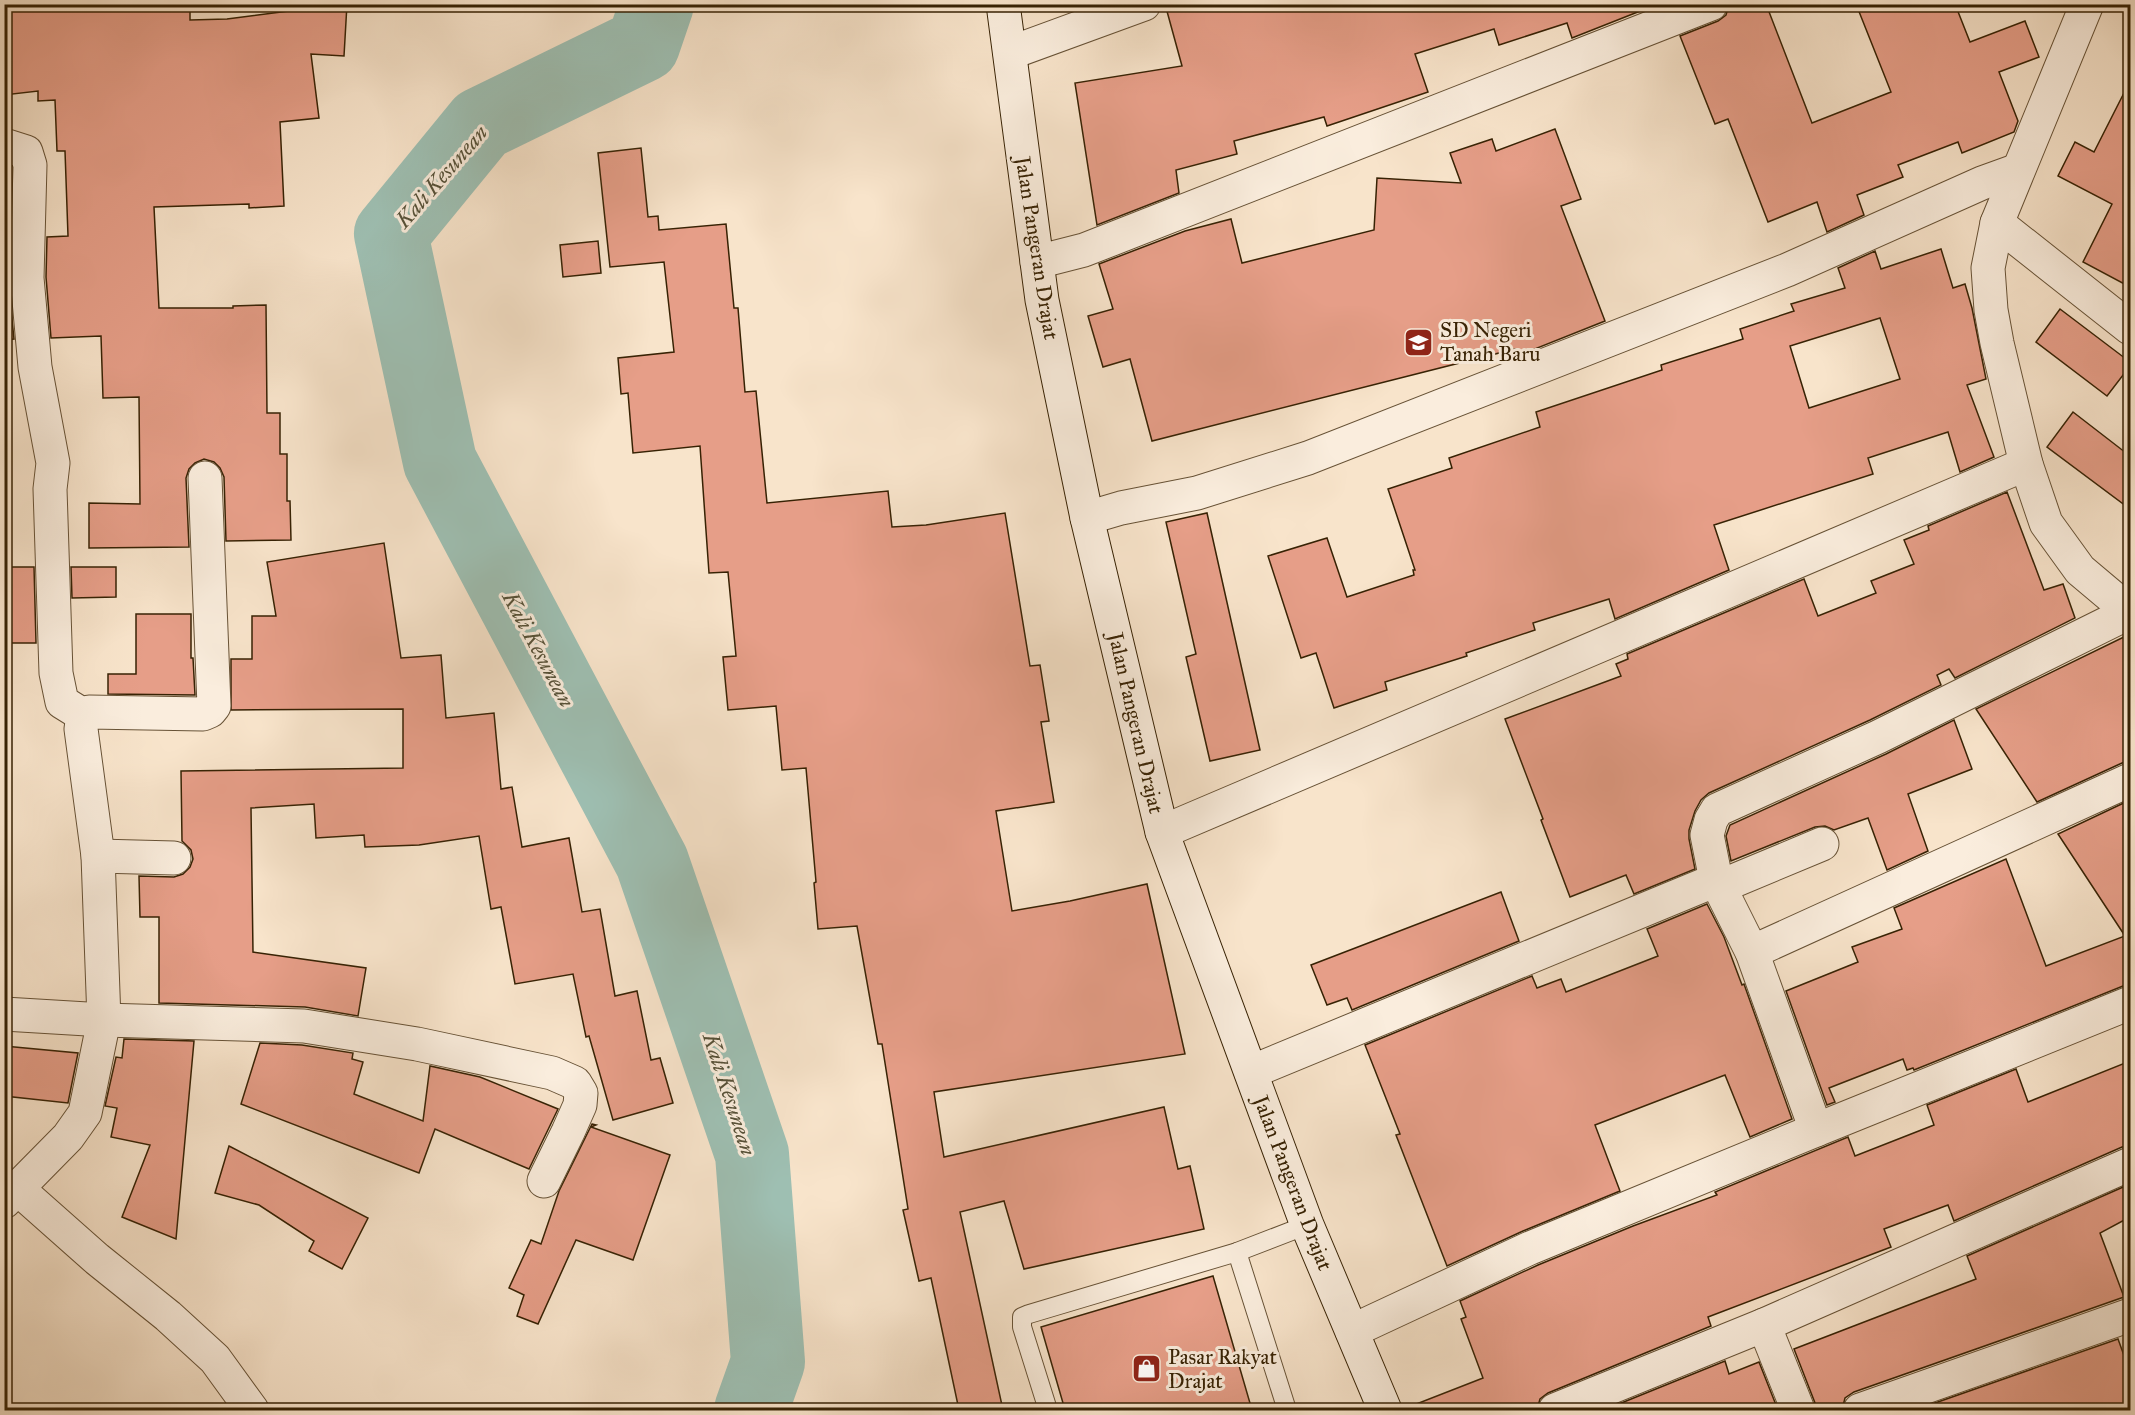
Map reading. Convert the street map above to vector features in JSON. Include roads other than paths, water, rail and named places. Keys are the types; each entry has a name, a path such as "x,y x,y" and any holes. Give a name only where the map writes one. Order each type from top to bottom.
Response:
{"street":[{"name":"Jalan Pangeran Drajat","path":"1003,4 1042,300 1087,518 1162,832 1307,1225 1385,1410"},
{"path":"1010,53 1144,4"},
{"path":"1816,1130 1752,952 1718,884 1707,835 1711,820 1718,810 1878,737 2130,612 2080,570 2046,523 2026,464 1991,310 1988,268 1997,223 2086,4"},
{"path":"1037,262 1084,250 1699,7"},
{"path":"4,145 26,152 30,165 27,278 35,367 53,463 50,489 56,673 62,702 83,716"},
{"path":"1087,518 1121,508 1197,493 1308,458 1787,270 1982,183 2018,170"},
{"path":"1997,223 2130,328"},
{"path":"1162,832 2026,464"},
{"path":"205,478 214,706 203,714 89,712 83,716 81,729 98,856 104,1020 85,1113 68,1137 11,1196 97,1259 168,1316 215,1359 252,1410"},
{"path":"1752,952 2130,780"},
{"path":"1251,1072 1822,844"},
{"path":"98,856 174,858"},
{"path":"1352,1331 1530,1248 2130,1003"},
{"path":"4,1014 104,1020 304,1026 417,1044 552,1073 575,1083 581,1093 580,1105 544,1181"},
{"path":"1556,1410 1764,1325 2130,1164"},
{"path":"1860,1410 2130,1315"},
{"path":"1764,1325 1798,1410"}],"lane":[{"path":"1048,1410 1022,1317 1237,1252 1307,1225"},
{"path":"1237,1252 1287,1410"}],"waterway":[{"name":"Kali Kesunean","path":"657,4 643,45 481,124 391,234 440,462 652,862 752,1154 768,1362 751,1410"}],"place":[{"name":"SD Negeri Tanah Baru","path":"1419,342"},
{"name":"Pasar Rakyat Drajat","path":"1147,1369"}]}
